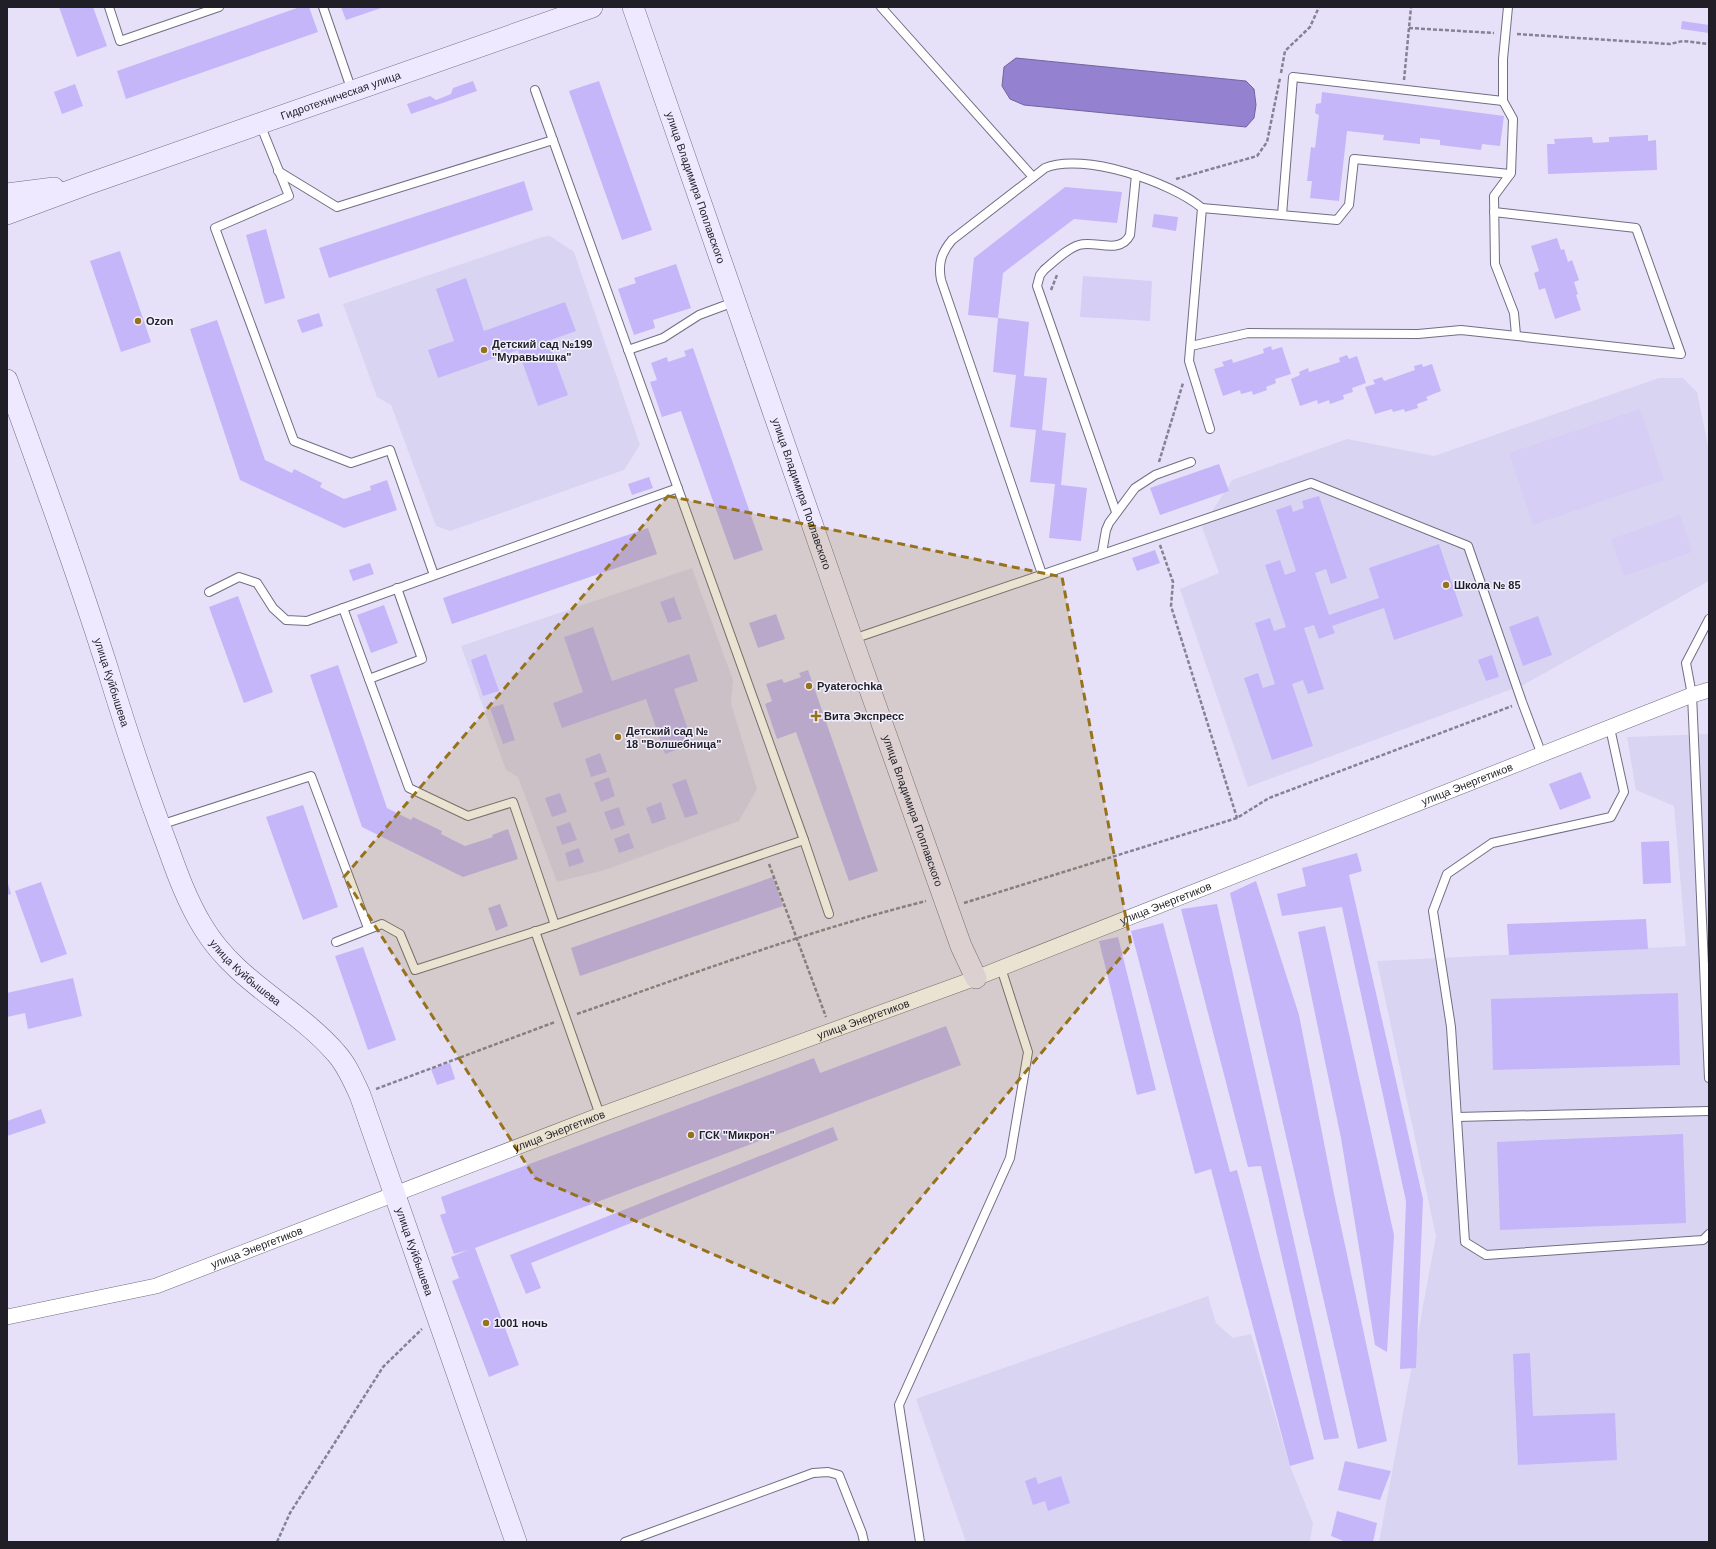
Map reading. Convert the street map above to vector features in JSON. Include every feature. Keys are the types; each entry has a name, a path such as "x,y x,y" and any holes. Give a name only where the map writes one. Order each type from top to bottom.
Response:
{"main road":[{"name":"Гидротехническая улица","path":"88,184 592,7"},
{"name":"улица Владимира Поплавского","path":"633,7 852,639 961,946 976,978"},
{"path":"7,194 88,184"},
{"path":"7,207 88,184"},
{"path":"7,214 88,184"},
{"path":"7,225 88,184"},
{"name":"улица Куйбышева","path":"7,380 78,578 127,732 159,826 186,895 203,928 220,951 242,974 323,1039 338,1055 351,1074 360,1095 516,1542"}],"street":[{"name":"улица Энергетиков","path":"7,1317 156,1286 600,1115 976,978 1709,690"}],"lane":[{"path":"109,7 120,41 219,7"},
{"path":"323,7 352,92"},
{"path":"881,7 1033,177"},
{"path":"1508,7 1503,59 1503,101 1513,119 1510,174 1494,196 1495,264 1514,313 1516,335"},
{"path":"1282,215 1293,77 1503,101"},
{"path":"535,90 804,840 829,914"},
{"path":"260,124 288,196 215,228 294,441 351,463 390,450 434,575"},
{"path":"278,170 337,207 553,140"},
{"path":"1042,574 941,280 939,265 943,252 952,240 1033,177 1045,168 1052,165 1070,163 1118,170 1136,175 1191,199 1202,208 1337,220 1349,205 1354,159 1510,174"},
{"path":"1116,512 1037,286 1038,280 1044,270 1081,244 1087,243 1116,246 1121,245 1128,239 1130,236 1136,175"},
{"path":"1202,208 1189,361 1210,429"},
{"path":"1191,346 1248,333 1418,334 1461,330 1681,354 1636,228 1494,212"},
{"path":"628,350 663,338 698,315 736,301"},
{"path":"1102,553 1106,530 1116,512 1135,488 1155,475 1191,462"},
{"path":"852,639 1311,483 1468,546 1542,755"},
{"path":"209,592 239,577 257,583 273,608 286,620 307,621 678,488"},
{"path":"369,679 422,658 397,588"},
{"path":"342,608 409,788 468,816 513,802 555,925"},
{"path":"1709,619 1686,663 1692,696 1709,1078"},
{"path":"1610,728 1624,792 1611,817 1492,843 1447,874 1433,911 1450,1027 1465,1242 1486,1255 1703,1240 1709,1234"},
{"path":"159,826 311,776 368,928"},
{"path":"336,942 368,928 382,924 400,934 415,970 535,932 804,840"},
{"path":"535,932 600,1115"},
{"path":"920,1542 899,1405 1010,1158 1028,1052 1000,968"},
{"path":"1457,1117 1709,1111"},
{"path":"625,1542 813,1473 828,1472 839,1475 862,1533 864,1542"}],"path":[{"path":"1158,184 1257,156 1267,142 1285,51 1310,27 1319,7"},
{"path":"1403,90 1410,7"},
{"path":"1409,28 1670,44 1683,41 1709,44"},
{"path":"1042,302 1054,284 1058,273 1059,258"},
{"path":"1155,475 1189,361"},
{"path":"1157,536 1173,582 1170,606 1237,818"},
{"path":"948,908 1237,818 1269,798 1522,702"},
{"path":"765,854 831,1031"},
{"path":"360,1095 566,1018 796,938 927,901"},
{"path":"278,1542 290,1513 383,1367 437,1315"}],"highlighted area":[{"path":"668,496 1062,577 1131,945 832,1305 535,1178 344,877"}],"shaded area":[{"path":"1016,58 1246,81 1254,89 1256,105 1254,118 1246,127 1024,105 1010,99 1002,86 1004,67"},
{"name":"Детский сад №199 \"Муравьишка\"","path":"550,236 574,252 640,445 624,470 450,531 436,526 391,405 377,397 343,304 542,237"},
{"path":"1083,276 1152,281 1150,321 1080,317"},
{"name":"Школа № 85","path":"1659,378 1683,378 1697,392 1709,451 1709,581 1523,685 1248,787 1180,589 1219,573 1202,527 1232,480 1347,439 1434,456"},
{"path":"1640,409 1664,480 1533,525 1509,453"},
{"path":"1680,515 1692,552 1624,576 1611,539"},
{"name":"Детский сад № 18 \"Волшебница\"","path":"692,568 733,680 731,703 757,789 739,821 605,870 557,882 518,777 506,770 461,646"},
{"path":"1709,734 1709,1542 1379,1542 1436,1236 1377,961 1686,946 1674,806 1636,790 1627,737"},
{"path":"1208,1296 1216,1323 1233,1338 1251,1334 1290,1466 1313,1523 1310,1541 966,1542 916,1399"}],"building":[{"path":"59,7 93,7 107,46 77,57"},
{"path":"300,7 309,7 318,32 126,99 117,71"},
{"path":"341,7 384,7 346,20"},
{"path":"1682,21 1709,25 1709,33 1681,29"},
{"path":"473,81 477,91 411,114 407,104 430,96 436,100 451,94 453,88"},
{"path":"599,81 652,230 622,240 569,91"},
{"path":"75,84 83,106 62,114 54,92"},
{"path":"1322,92 1504,116 1500,146 1482,144 1481,150 1440,145 1440,140 1420,138 1420,144 1383,140 1384,135 1347,131 1339,201 1310,198 1312,181 1307,181 1311,147 1315,148 1319,115 1315,113 1316,104 1321,103"},
{"path":"1648,135 1648,141 1656,140 1657,170 1548,174 1547,144 1555,144 1554,139 1592,137 1593,143 1609,142 1609,137"},
{"path":"524,181 533,210 329,278 319,248"},
{"path":"1065,187 1122,192 1117,223 1074,219 1003,273 998,318 968,315 974,258"},
{"path":"1154,214 1178,217 1176,231 1152,227"},
{"path":"266,229 285,298 265,304 246,235"},
{"path":"1557,238 1561,250 1564,249 1568,262 1572,260 1579,280 1574,282 1578,294 1576,295 1581,310 1555,319 1545,288 1539,290 1534,273 1539,271 1531,246"},
{"path":"120,251 151,342 121,352 90,261"},
{"path":"676,264 691,308 653,320 655,328 634,335 618,289 636,283 634,278"},
{"path":"466,278 484,331 565,302 576,331 548,341 568,395 538,406 518,350 438,378 428,350 454,341 436,289"},
{"path":"319,313 323,326 302,333 297,320"},
{"path":"998,318 1029,322 1024,376 1047,378 1042,430 1066,433 1061,485 1087,488 1081,541 1049,538 1055,484 1030,482 1036,430 1010,427 1016,375 993,372"},
{"path":"217,320 265,460 292,473 294,469 322,483 320,487 344,499 371,490 370,486 387,480 397,510 344,528 240,480 190,329"},
{"path":"1271,346 1272,350 1282,347 1291,374 1275,379 1276,383 1266,387 1267,390 1253,395 1252,391 1241,394 1240,390 1223,396 1214,369 1224,366 1222,362 1232,359 1233,363 1264,353 1263,349"},
{"path":"693,348 763,550 734,560 681,411 662,417 650,382 657,380 651,363 667,357 668,362 686,356 684,351"},
{"path":"1347,355 1349,359 1357,356 1366,383 1352,388 1353,392 1343,395 1344,399 1330,404 1329,400 1318,404 1317,400 1300,406 1291,379 1300,375 1299,372 1308,368 1309,372 1340,362 1339,358"},
{"path":"1422,364 1423,367 1432,364 1441,391 1426,397 1428,400 1417,404 1418,408 1405,412 1404,409 1393,412 1392,409 1375,414 1365,387 1375,384 1373,380 1382,377 1384,381 1415,370 1414,366"},
{"path":"1219,464 1229,491 1160,515 1150,488"},
{"path":"649,477 653,488 632,495 628,484"},
{"path":"1319,496 1347,578 1331,584 1326,569 1315,573 1329,615 1379,598 1369,568 1439,544 1463,616 1394,640 1384,608 1332,626 1335,633 1319,639 1314,625 1304,628 1324,689 1308,694 1303,680 1292,684 1313,746 1272,760 1244,678 1258,673 1263,688 1275,684 1255,623 1270,618 1274,631 1286,627 1265,565 1280,560 1285,575 1296,571 1276,510 1291,505 1293,512 1304,508 1302,501"},
{"path":"648,528 657,554 452,624 443,598"},
{"path":"1155,550 1160,563 1137,571 1132,558"},
{"path":"370,563 374,574 353,581 349,570"},
{"path":"238,596 273,692 244,703 209,607"},
{"path":"674,597 682,619 668,623 660,602"},
{"path":"384,605 398,643 371,653 357,615"},
{"path":"776,614 785,639 758,648 749,623"},
{"path":"1538,616 1552,655 1523,666 1509,627"},
{"path":"593,627 612,681 689,654 698,681 674,689 693,744 665,754 646,699 562,728 553,703 583,692 564,637"},
{"path":"486,654 499,691 483,696 471,660"},
{"path":"1492,655 1499,677 1486,681 1478,660"},
{"path":"338,665 387,808 411,820 413,817 442,831 441,834 465,846 493,837 492,835 508,829 518,859 463,877 362,827 310,675"},
{"path":"808,670 878,871 849,881 796,732 777,739 765,704 772,701 766,684 782,679 784,683 801,677 799,673"},
{"path":"503,704 515,740 503,744 490,708"},
{"path":"600,753 607,772 591,777 585,759"},
{"path":"1581,772 1591,798 1560,810 1549,784"},
{"path":"609,777 615,796 601,802 594,783"},
{"path":"686,779 698,814 685,818 672,784"},
{"path":"560,793 567,812 552,817 545,798"},
{"path":"661,802 666,819 652,824 646,808"},
{"path":"303,805 338,907 303,920 266,817"},
{"path":"619,807 625,825 611,830 604,812"},
{"path":"570,822 577,840 562,845 556,827"},
{"path":"629,833 634,848 619,853 614,839"},
{"path":"1669,841 1671,883 1643,884 1641,842"},
{"path":"579,848 584,862 569,867 565,853"},
{"path":"1357,853 1362,871 1349,875 1423,1199 1416,1368 1400,1369 1406,1201 1342,907 1282,916 1277,894 1306,886 1302,868"},
{"path":"773,877 783,906 580,976 571,948"},
{"path":"7,880 11,894 7,895"},
{"path":"1256,881 1299,1015 1334,1194 1387,1441 1358,1449 1230,893"},
{"path":"41,882 67,954 41,963 15,891"},
{"path":"500,904 508,926 496,931 488,908"},
{"path":"1217,904 1339,1438 1324,1440 1261,1166 1248,1167 1181,909"},
{"path":"1646,919 1648,949 1509,955 1507,924"},
{"path":"1163,923 1230,1172 1237,1170 1314,1459 1290,1466 1211,1169 1195,1174 1131,931"},
{"path":"1325,926 1394,1235 1387,1352 1375,1345 1341,1138 1298,932"},
{"path":"1118,937 1156,1090 1137,1095 1099,941"},
{"path":"363,947 396,1040 368,1050 335,956"},
{"path":"73,978 82,1016 28,1029 25,1013 7,1017 7,993"},
{"path":"1678,993 1680,1065 1493,1070 1491,999"},
{"name":"ГСК \"Микрон\"","path":"946,1026 961,1065 475,1248 519,1365 489,1377 452,1281 459,1278 451,1257 468,1250 454,1254 440,1215 446,1213 441,1197 814,1058 820,1073"},
{"path":"450,1063 455,1079 437,1085 431,1069"},
{"path":"41,1109 46,1123 7,1136 7,1121"},
{"path":"833,1127 838,1140 531,1263 541,1288 526,1294 510,1255"},
{"path":"1683,1134 1686,1223 1500,1230 1497,1142"},
{"path":"1530,1353 1533,1416 1615,1413 1617,1460 1518,1465 1513,1354"},
{"path":"1345,1461 1391,1471 1380,1500 1338,1490"},
{"path":"1061,1476 1070,1503 1048,1511 1045,1501 1033,1505 1025,1481 1036,1477 1038,1484"},
{"path":"1337,1511 1377,1523 1373,1542 1346,1542 1331,1536"}],"place":[{"name":"Ozon","path":"138,321"},
{"name":"Детский сад №199 \"Муравьишка\"","path":"484,350"},
{"name":"Школа № 85","path":"1446,585"},
{"name":"Pyaterochka","path":"809,686"},
{"name":"Вита Экспресс","path":"816,716"},
{"name":"Детский сад № 18 \"Волшебница\"","path":"618,737"},
{"name":"ГСК \"Микрон\"","path":"691,1135"},
{"name":"1001 ночь","path":"486,1323"}]}
